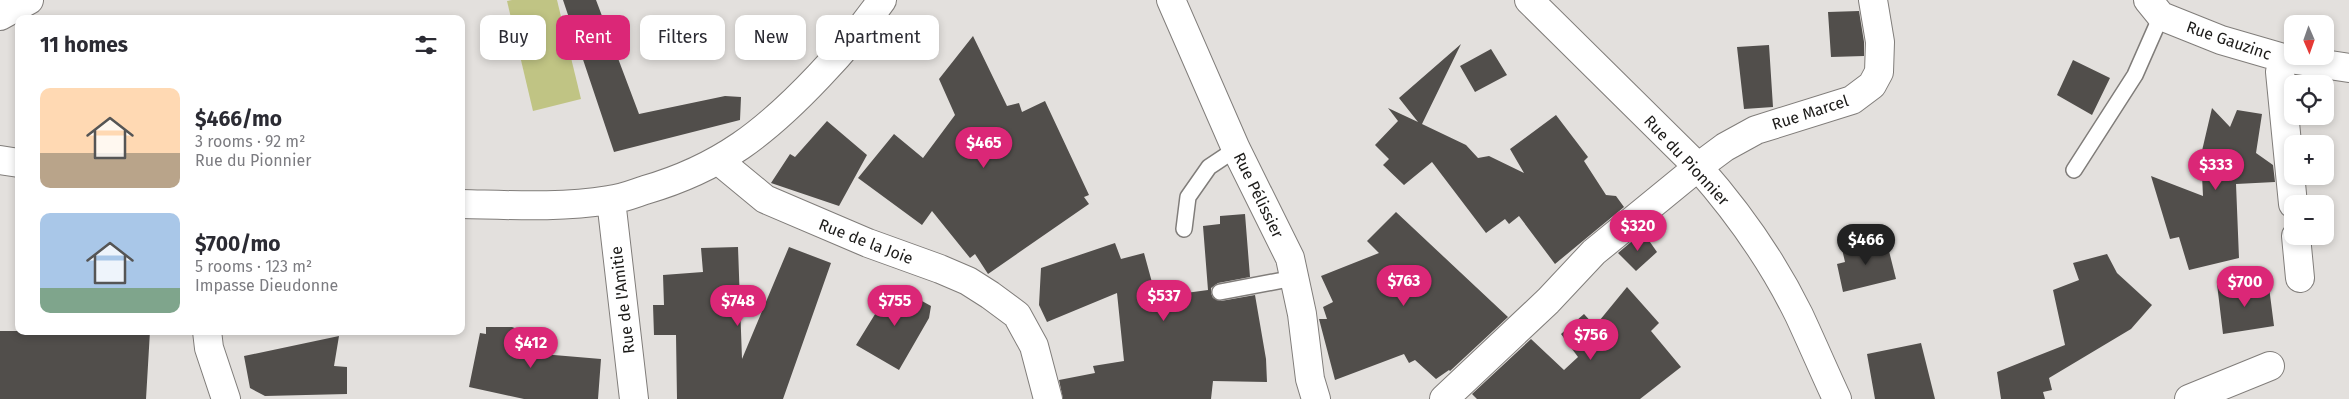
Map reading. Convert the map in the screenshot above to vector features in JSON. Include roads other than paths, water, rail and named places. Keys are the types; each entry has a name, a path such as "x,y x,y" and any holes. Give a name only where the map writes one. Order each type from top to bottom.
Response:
{"street":[{"path":"0,16 29,0"},
{"path":"465,204 558,206 611,200 676,181 719,161 750,140 785,112 832,62 882,0"},
{"name":"Rue Pélissier","path":"1171,0 1236,149 1290,258 1302,314 1310,380 1316,399"},
{"name":"Rue du Pionnier","path":"1529,0 1698,167 1721,193 1755,239 1798,313 1837,399"},
{"name":"Rue Marcel","path":"1444,399 1548,301 1594,252 1725,147 1756,130 1852,100 1872,85 1879,72 1880,42 1873,0"},
{"name":"Rue Gauzinc","path":"2154,8 2221,40 2283,58 2349,68"},
{"path":"2283,58 2280,72 2292,195"},
{"path":"0,160 15,163"},
{"name":"Rue de la Joie","path":"719,161 765,200 868,243 940,269 968,281 990,295 1017,315 1034,346 1048,399"},
{"name":"Rue de l'Amitie","path":"611,200 634,399"},
{"path":"2297,245 2300,278"},
{"path":"207,335 209,348 226,399"},
{"path":"2189,399 2270,366"}],"lane":[{"path":"2074,170 2135,75 2154,8"},
{"path":"1184,229 1188,197 1209,167 1236,149"},
{"path":"1220,292 1294,278"}]}
